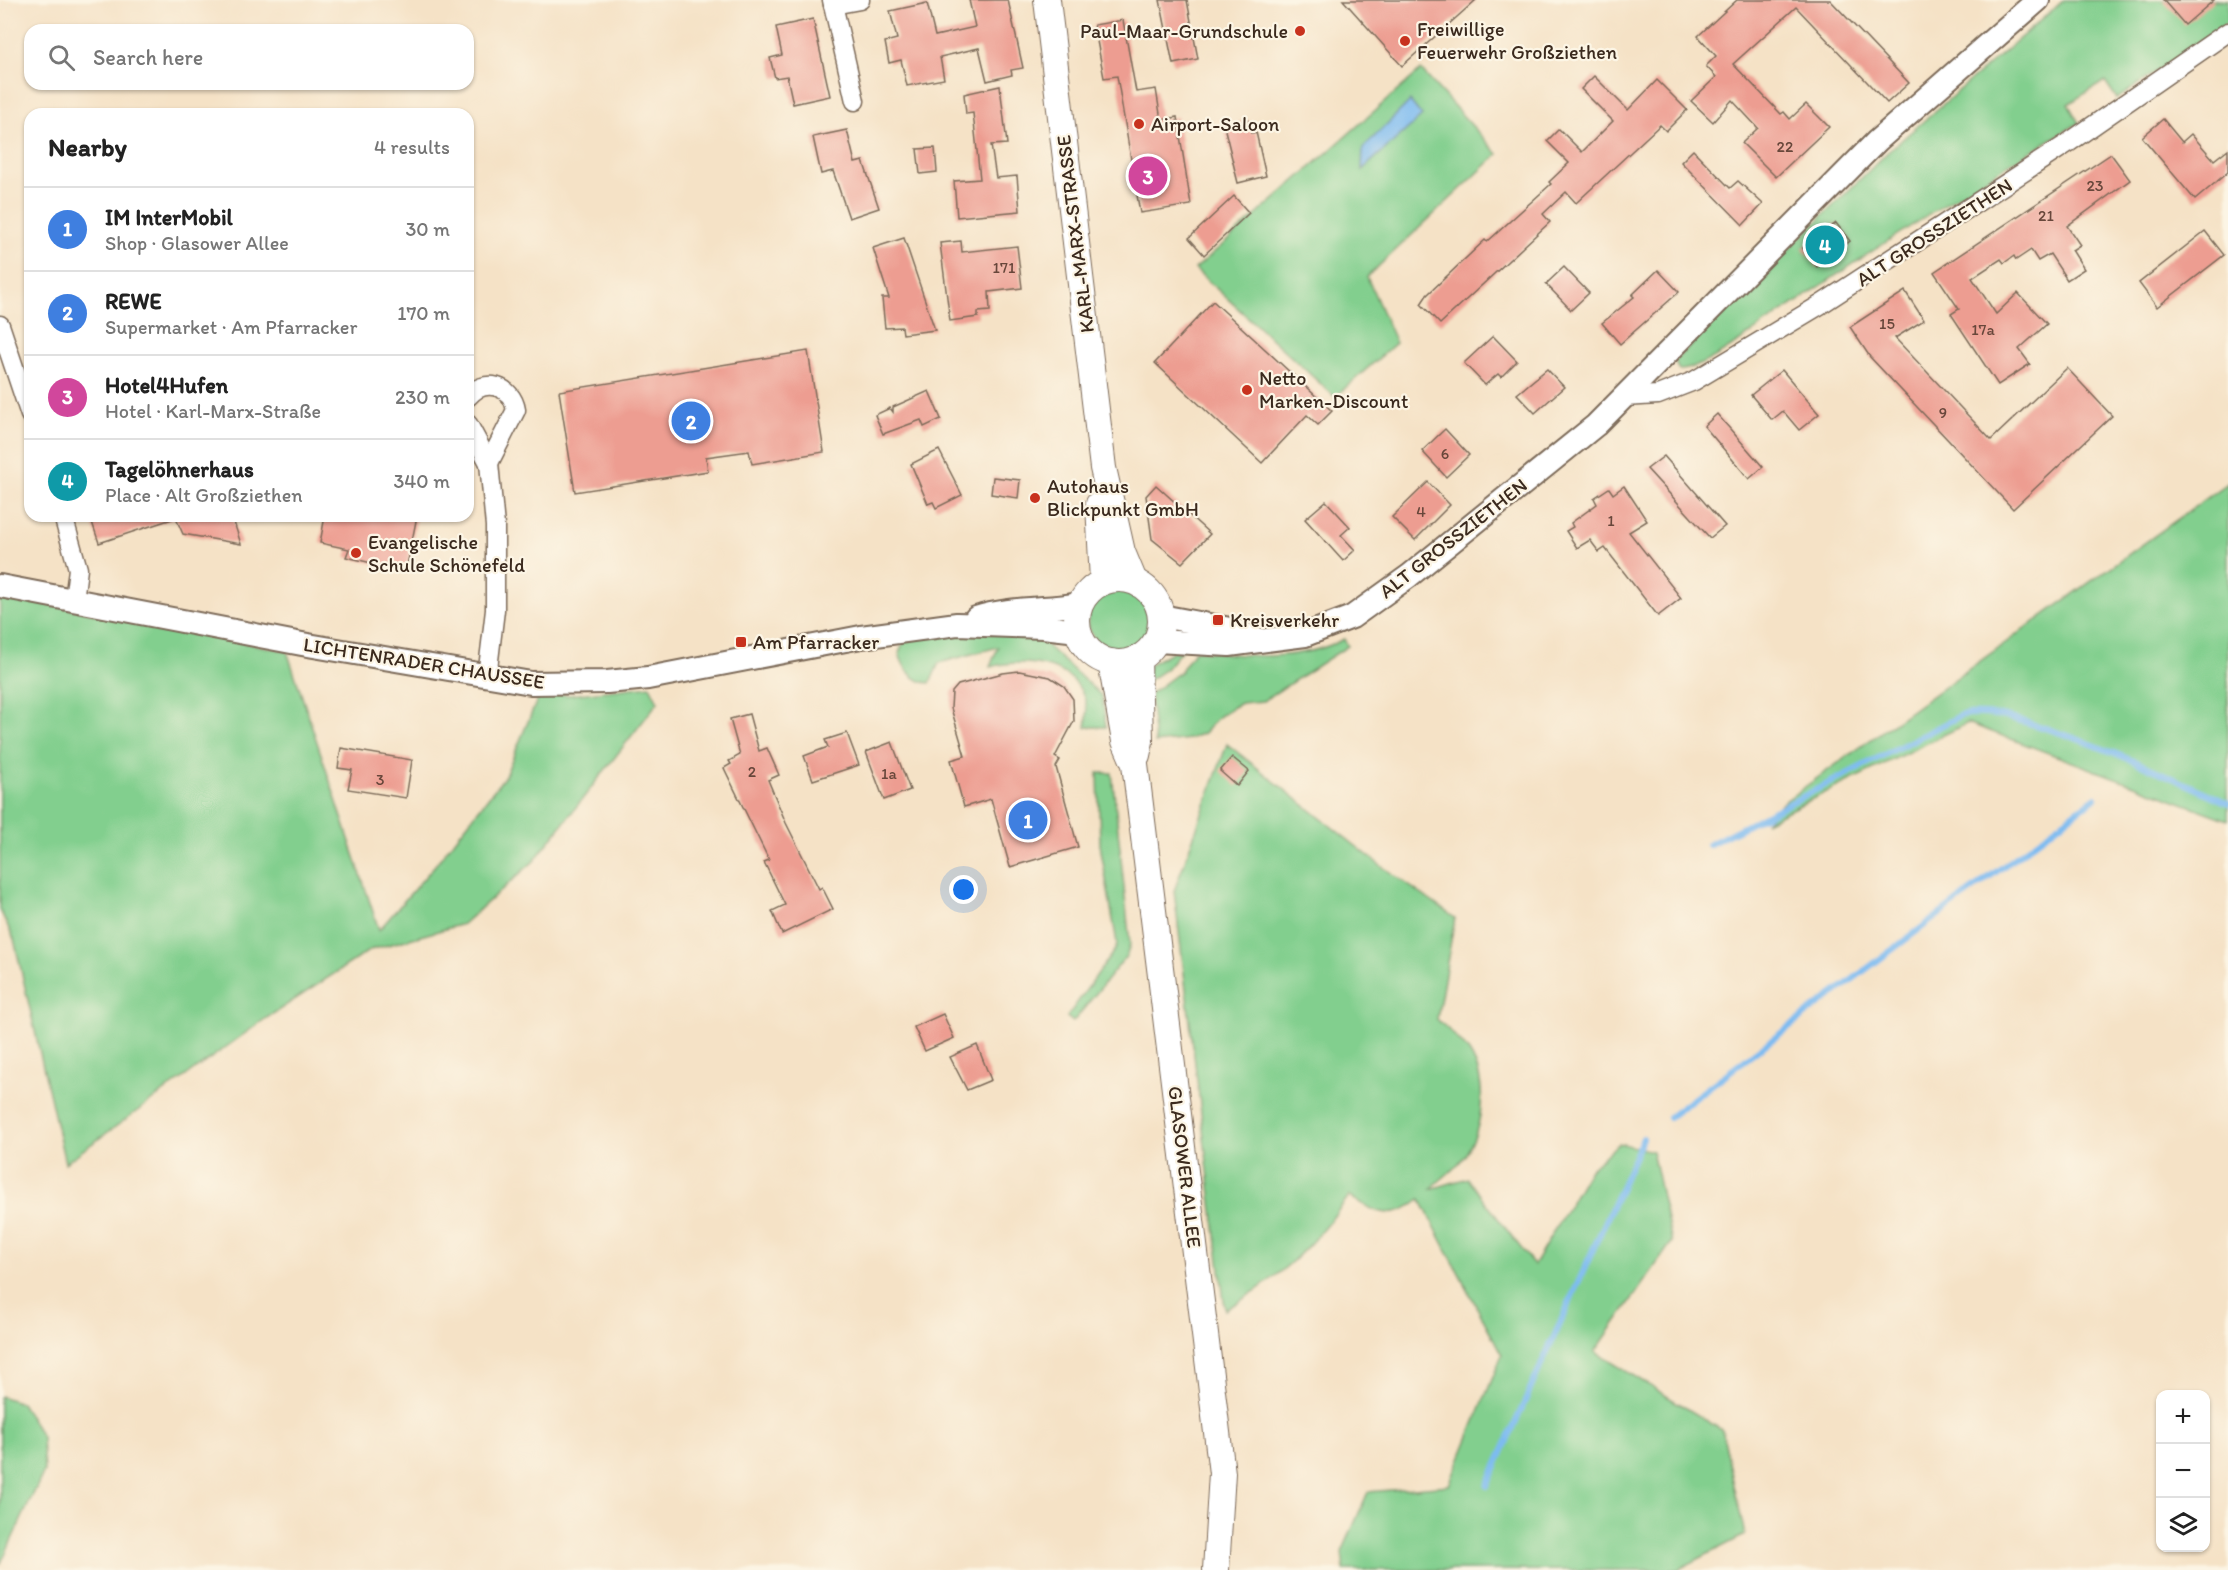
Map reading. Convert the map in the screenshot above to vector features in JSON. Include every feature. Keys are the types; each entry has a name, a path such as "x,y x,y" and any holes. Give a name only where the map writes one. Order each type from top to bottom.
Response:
{"main road":[{"name":"KARL-MARX-STRASSE","path":"1047,0 1103,468 1122,552 1134,581"},
{"name":"KARL-MARX-STRASSE","path":"1103,468 1099,497 1103,581"},
{"path":"1119,578 1134,581 1152,595 1161,616 1156,640 1138,658 1125,663 1111,662 1090,651 1078,631 1080,604 1094,586 1103,581 1119,578"},
{"name":"GLASOWER ALLEE","path":"1135,764 1140,741 1138,658"},
{"name":"GLASOWER ALLEE","path":"1111,662 1125,741 1135,764 1222,1473 1216,1570"}],"street":[{"path":"855,101 832,3 860,0"},
{"name":"ALT GROSSZIETHEN","path":"1156,640 1229,645 1305,635 1352,617 1409,576 1596,425 1877,141 2038,0"},
{"name":"ALT GROSSZIETHEN","path":"1624,397 1658,395 1694,381 1820,305 2040,163 2228,32"},
{"path":"0,325 24,397"},
{"path":"474,392 479,388 494,385 508,392 516,405 516,410 489,463"},
{"path":"474,435 489,463 495,526 495,610 487,677"},
{"path":"65,522 78,569 74,600"},
{"name":"LICHTENRADER CHAUSSEE","path":"0,586 487,677 531,683 567,684 648,678 861,637 957,624 1008,610 1048,609 1080,604"},
{"name":"ALT GROSSZIETHEN","path":"1161,616 1230,629 1263,640"},
{"name":"LICHTENRADER CHAUSSEE","path":"957,624 1043,627 1078,631"}],"green space":[{"path":"2064,0 2228,0 2228,22 2117,99 2105,81 2068,104 2079,123 1997,171 1917,222 1720,354 1697,366 1679,370 1676,359 1891,149"},
{"path":"1421,70 1498,154 1367,277 1396,343 1335,397 1195,269"},
{"path":"2228,483 2228,820 1968,723 1765,822 1781,804"},
{"path":"1118,590 1135,595 1143,603 1148,620 1143,637 1135,645 1118,650 1101,645 1093,637 1088,620 1093,603 1101,595"},
{"path":"0,595 287,651 379,930 436,864 505,776 540,693 569,695 650,686 658,702 534,861 463,924 370,950 265,1019 65,1163 14,939 0,910"},
{"path":"1032,632 1102,696 1106,727 1086,727 1087,707 1081,691 1072,679 1058,670 1025,663 990,667 998,647 939,663 930,683 910,674 899,653 903,643 909,640 956,634"},
{"path":"1344,639 1348,646 1263,701 1241,703 1233,707 1219,716 1204,733 1190,739 1155,743 1150,694 1180,672 1195,650 1232,654 1290,655 1326,647"},
{"path":"1173,651 1181,651 1166,669 1142,685 1149,665"},
{"path":"1227,744 1380,865 1455,918 1437,1019 1462,1043 1476,1064 1480,1078 1481,1110 1467,1153 1431,1189 1467,1178 1534,1265 1590,1169 1619,1143 1652,1151 1672,1242 1595,1352 1722,1430 1745,1535 1677,1570 1344,1570 1342,1552 1368,1492 1449,1485 1502,1355 1420,1199 1401,1211 1392,1213 1368,1207 1349,1196 1322,1231 1294,1260 1262,1286 1225,1310 1174,891"},
{"path":"1098,773 1112,773 1130,944 1127,955 1073,1022 1067,1017 1116,948 1117,943 1100,845"},
{"path":"0,1396 21,1403 42,1437 44,1471 0,1565"}],"water":[{"path":"1410,101 1422,116 1362,170 1363,148"}],"building":[{"path":"969,0 1008,0 1023,68 1011,70 1012,75 987,81 979,48 940,57 944,79 907,86 901,60 889,63 885,42 897,39 890,11 927,3 935,36 975,27"},
{"path":"1160,0 1187,0 1198,59 1173,64"},
{"name":"Freiwillige Feuerwehr Großziethen","path":"1343,0 1476,0 1402,66"},
{"path":"1737,0 1830,0 1909,83 1887,103 1796,7 1733,64 1781,114 1784,112 1790,119 1806,104 1829,127 1776,177 1742,143 1758,128 1732,100 1713,122 1691,101 1716,77 1706,66 1716,56 1698,36"},
{"path":"2163,0 2214,0 2185,25"},
{"path":"813,19 830,96 793,104 787,76 775,78 770,58 782,55 776,27"},
{"path":"1123,20 1136,92 1156,89 1161,120 1177,117 1191,205 1140,213 1117,76 1104,78 1094,25"},
{"path":"1594,76 1628,110 1657,80 1687,110 1666,131 1660,125 1576,203 1566,192 1543,214 1550,222 1440,324 1421,304 1427,295 1485,240 1487,242 1551,184 1549,182 1569,163 1547,141 1559,129 1582,152 1613,121 1581,89"},
{"path":"1000,86 1007,144 991,145 996,178 1017,176 1020,211 957,217 954,181 980,179 973,113 966,114 964,94"},
{"path":"2163,119 2182,142 2191,134 2214,160 2228,149 2228,172 2195,200 2142,137"},
{"path":"1248,120 1251,133 1256,132 1266,176 1238,183 1224,126"},
{"path":"847,130 855,163 863,161 879,208 849,218 833,171 821,174 813,137"},
{"path":"935,148 937,172 920,174 917,149"},
{"path":"1693,150 1730,188 1738,181 1763,204 1743,225 1681,162"},
{"path":"2111,154 2130,180 2067,226 2080,245 2072,250 2084,269 2067,280 2050,254 2038,261 2031,250 2016,260 2014,256 2004,263 2001,259 1972,278 1996,314 2018,293 2047,324 2019,349 2030,364 1998,385 1951,314 1959,309 1934,272"},
{"path":"1234,196 1249,213 1204,255 1189,238"},
{"path":"1836,223 1850,241 1817,267 1803,248"},
{"path":"2205,231 2224,255 2157,307 2139,283"},
{"path":"904,238 935,330 903,334 902,327 885,328 882,298 889,298 873,248"},
{"path":"961,241 962,252 1017,246 1022,288 989,292 990,311 978,312 978,317 950,321 940,243"},
{"path":"1564,267 1589,293 1571,310 1546,284"},
{"path":"1658,270 1679,292 1620,344 1602,323 1634,297 1632,295"},
{"path":"1905,291 1924,320 1895,338 1991,440 2067,368 2112,416 2013,509 1870,357 1850,327"},
{"name":"Netto Marken-Discount","path":"1213,301 1332,411 1318,425 1307,415 1262,463 1155,363"},
{"path":"1493,336 1517,361 1501,377 1498,374 1485,385 1464,363"},
{"path":"808,351 824,452 752,464 749,451 706,457 708,471 575,492 559,391"},
{"path":"1547,369 1564,387 1535,413 1517,394"},
{"path":"1782,370 1819,414 1799,430 1783,411 1772,420 1751,395"},
{"path":"929,391 941,419 924,427 921,420 883,434 875,415 890,408 893,412 893,407"},
{"path":"1717,414 1763,467 1749,479 1704,426"},
{"path":"1445,429 1469,455 1446,477 1422,451"},
{"path":"939,450 962,495 936,508 933,502 928,504 911,464"},
{"path":"1664,456 1725,526 1710,538 1647,469"},
{"path":"993,477 1020,480 1018,498 991,494"},
{"path":"1428,482 1450,505 1415,540 1392,517"},
{"path":"1156,485 1210,534 1182,563 1152,539 1146,496"},
{"path":"1624,486 1647,521 1629,532 1681,598 1658,616 1605,548 1599,552 1590,540 1577,548 1566,531 1573,527 1571,523 1597,504 1594,498 1609,488 1613,494"},
{"path":"1326,501 1350,527 1341,535 1355,550 1343,561 1305,519"},
{"path":"92,522 163,522 99,543"},
{"path":"178,522 234,522 241,544 183,534"},
{"path":"324,522 416,522 406,571 346,557 349,549 320,543"},
{"path":"1019,671 1050,677 1064,686 1073,699 1074,721 1055,757 1060,760 1056,767 1078,847 1010,867 991,799 964,807 951,760 965,756 951,708 952,692 958,685"},
{"path":"749,714 759,751 767,748 779,775 768,780 786,823 819,889 822,887 833,909 782,934 772,911 785,905 764,862 769,860 724,768 731,764 729,761 740,755 730,719"},
{"path":"847,733 859,765 813,780 804,756 828,747 825,740"},
{"path":"892,742 910,790 884,800 866,752"},
{"path":"341,748 412,760 406,798 348,789 352,770 338,768"},
{"path":"1232,757 1249,771 1237,786 1220,771"},
{"path":"943,1014 954,1038 925,1051 914,1027"},
{"path":"977,1045 991,1080 967,1090 950,1057"}],"waterway":[{"path":"1708,845 1962,715 1973,714 2006,717 2094,745 2228,803"},
{"path":"1669,1117 2096,797"},
{"path":"1487,1486 1643,1138"}],"place":[{"name":"Paul-Maar-Grundschule","path":"1300,31"},
{"name":"Freiwillige Feuerwehr Großziethen","path":"1405,41"},
{"name":"Airport-Saloon","path":"1139,124"},
{"name":"Hotel4Hufen","path":"1148,176"},
{"name":"Tagelöhnerhaus","path":"1825,245"},
{"name":"Netto Marken-Discount","path":"1247,390"},
{"name":"REWE","path":"691,421"},
{"name":"Autohaus Blickpunkt GmbH","path":"1035,498"},
{"name":"Evangelische Schule Schönefeld","path":"356,553"},
{"name":"Kreisverkehr","path":"1218,620"},
{"name":"Am Pfarracker","path":"741,642"},
{"name":"IM InterMobil","path":"1028,820"}]}
